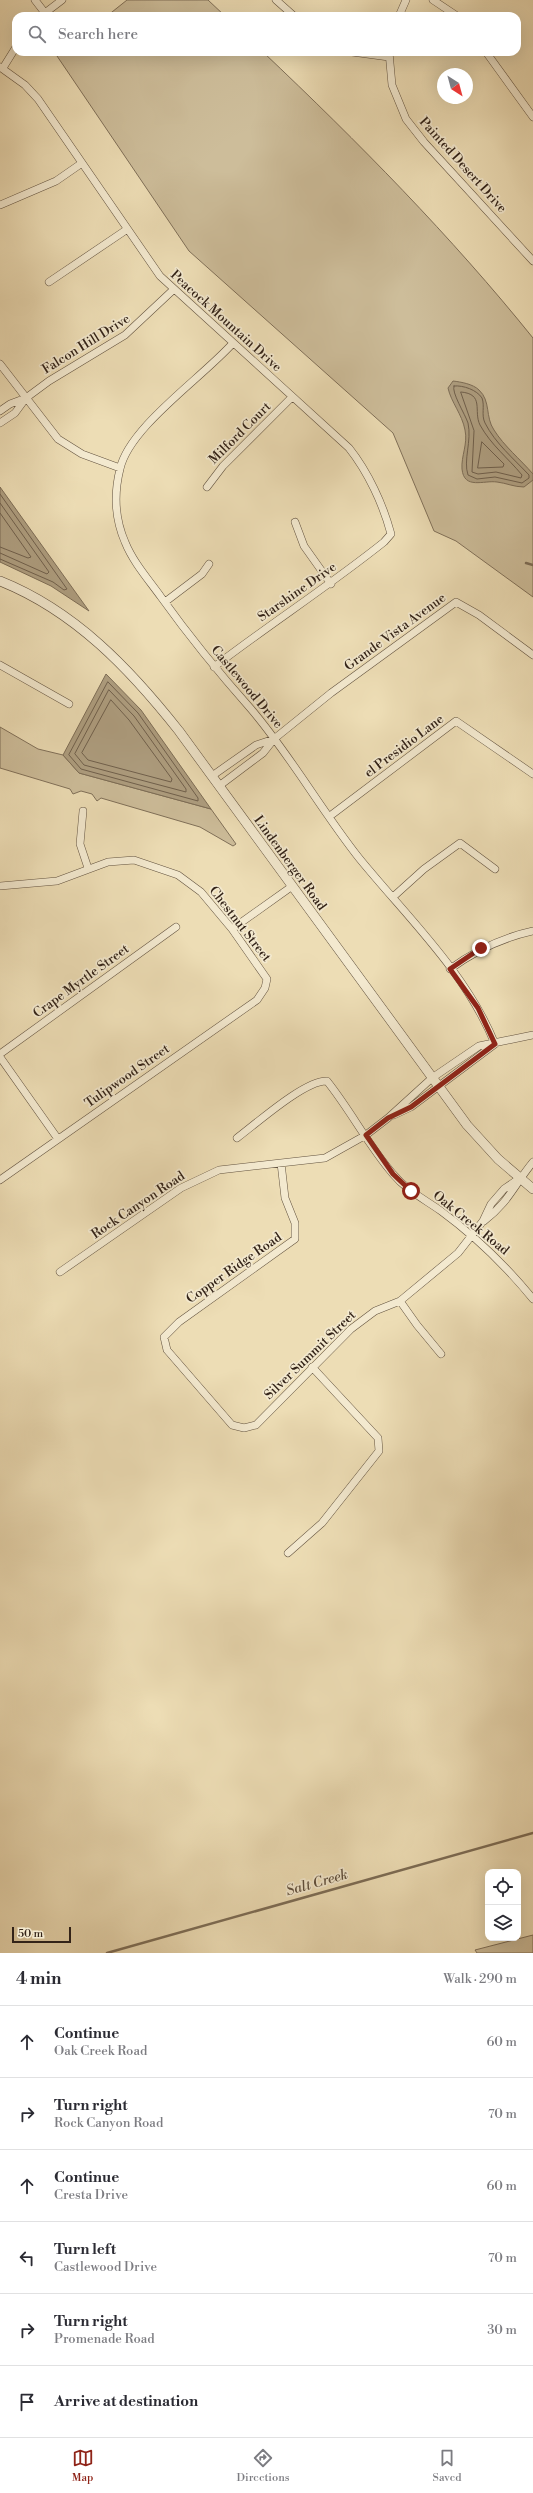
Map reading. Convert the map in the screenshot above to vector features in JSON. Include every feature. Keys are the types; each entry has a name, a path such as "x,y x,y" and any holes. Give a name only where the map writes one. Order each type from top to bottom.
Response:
{"street":[{"path":"35,0 42,12"},
{"path":"46,12 62,0"},
{"path":"276,0 290,12"},
{"path":"401,12 406,0"},
{"path":"433,0 451,12"},
{"path":"2,68 12,53"},
{"name":"Painted Desert Drive","path":"389,56 395,96 406,119 424,142 533,261"},
{"path":"489,56 533,116"},
{"name":"Peacock Mountain Drive","path":"2,68 38,99 152,267 173,290 340,439 356,457 384,513 391,534"},
{"path":"0,205 56,181 82,163"},
{"path":"49,282 126,230"},
{"name":"Falcon Hill Drive","path":"0,411 10,404 26,398 76,363 125,335 173,290"},
{"name":"Castlewood Drive","path":"233,343 199,378 150,421 135,438 120,468 116,503 122,535 133,558 214,667 274,739 358,856 393,897 450,969 478,1008 495,1044"},
{"path":"0,364 51,432 71,448 120,468"},
{"name":"Milford Court","path":"207,487 223,466 292,397"},
{"name":"Falcon Hill Drive","path":"0,423 15,413 26,398"},
{"path":"295,522 304,546 331,584"},
{"name":"Starshine Drive","path":"214,667 270,624 331,584 391,534"},
{"path":"165,602 202,574 209,564"},
{"name":"Lindenberger Road","path":"0,582 39,600 75,624 119,660 146,689 212,776 291,887 478,1138 533,1189"},
{"name":"Grande Vista Avenue","path":"219,786 263,754 274,739 350,678 456,602 462,604 478,615 533,655"},
{"path":"0,664 69,704"},
{"name":"el Presidio Lane","path":"330,816 456,721 533,774"},
{"name":"Grande Vista Avenue","path":"212,776 256,744 274,739"},
{"path":"82,811 80,844 88,868"},
{"path":"393,897 424,869 460,843 496,869"},
{"name":"Chestnut Street","path":"0,886 57,881 88,868 108,862 134,860 178,875 201,892 232,929 268,979 265,988"},
{"path":"232,929 291,887"},
{"name":"Crape Myrtle Street","path":"0,1056 176,927"},
{"path":"450,969 481,948 516,935 533,931"},
{"name":"Tulipwood Street","path":"0,1180 257,1000 265,988"},
{"name":"Rock Canyon Road","path":"60,1272 182,1188 219,1170 326,1158 366,1135 388,1118 432,1078 478,1046 495,1044 533,1035"},
{"name":"Rock Canyon Road","path":"388,1118 411,1107 495,1044"},
{"path":"0,1056 58,1139"},
{"name":"Oak Creek Road","path":"237,1138 296,1094 319,1081 327,1081 393,1174 411,1191 441,1211 472,1236 511,1272 533,1299"},
{"name":"Silver Summit Street","path":"244,1428 256,1425 351,1328 375,1311 400,1300 458,1253 483,1222 491,1204 504,1189 520,1178 533,1162"},
{"name":"Copper Ridge Road","path":"244,1428 232,1425 167,1350 164,1337 178,1322 295,1239 295,1223 285,1198 281,1163"},
{"path":"400,1300 417,1325 441,1354"},
{"path":"288,1553 322,1523 379,1451 378,1438 312,1367"}],"shaded area":[{"path":"127,0 208,0 221,12 112,12"},
{"path":"57,56 267,56 369,155 470,263 533,338 533,597 456,541 434,531 393,433 189,251"},
{"path":"0,727 38,749 63,755 79,773 211,809 236,844 233,846 200,827 101,798 97,801 92,794 81,791 73,794 70,789 0,768"},
{"path":"533,1935 533,1953 477,1953 475,1950 510,1941 521,1941 521,1938"}],"water":[{"path":"453,381 474,386 483,394 487,404 491,425 494,430 507,447 533,474 533,480 524,487 497,482 475,483 466,480 462,469 466,435 464,424 448,388"},
{"path":"0,487 89,611 51,586 0,562"},
{"path":"106,674 141,710 211,809 79,773 63,755"}],"waterway":[{"path":"526,563 533,565"},
{"name":"Salt Creek","path":"107,1953 533,1833"}],"route":[{"path":"411,1191 393,1174 366,1135 388,1118 411,1107 461,1068 483,1055 495,1044 478,1008 450,969 481,948"}]}
